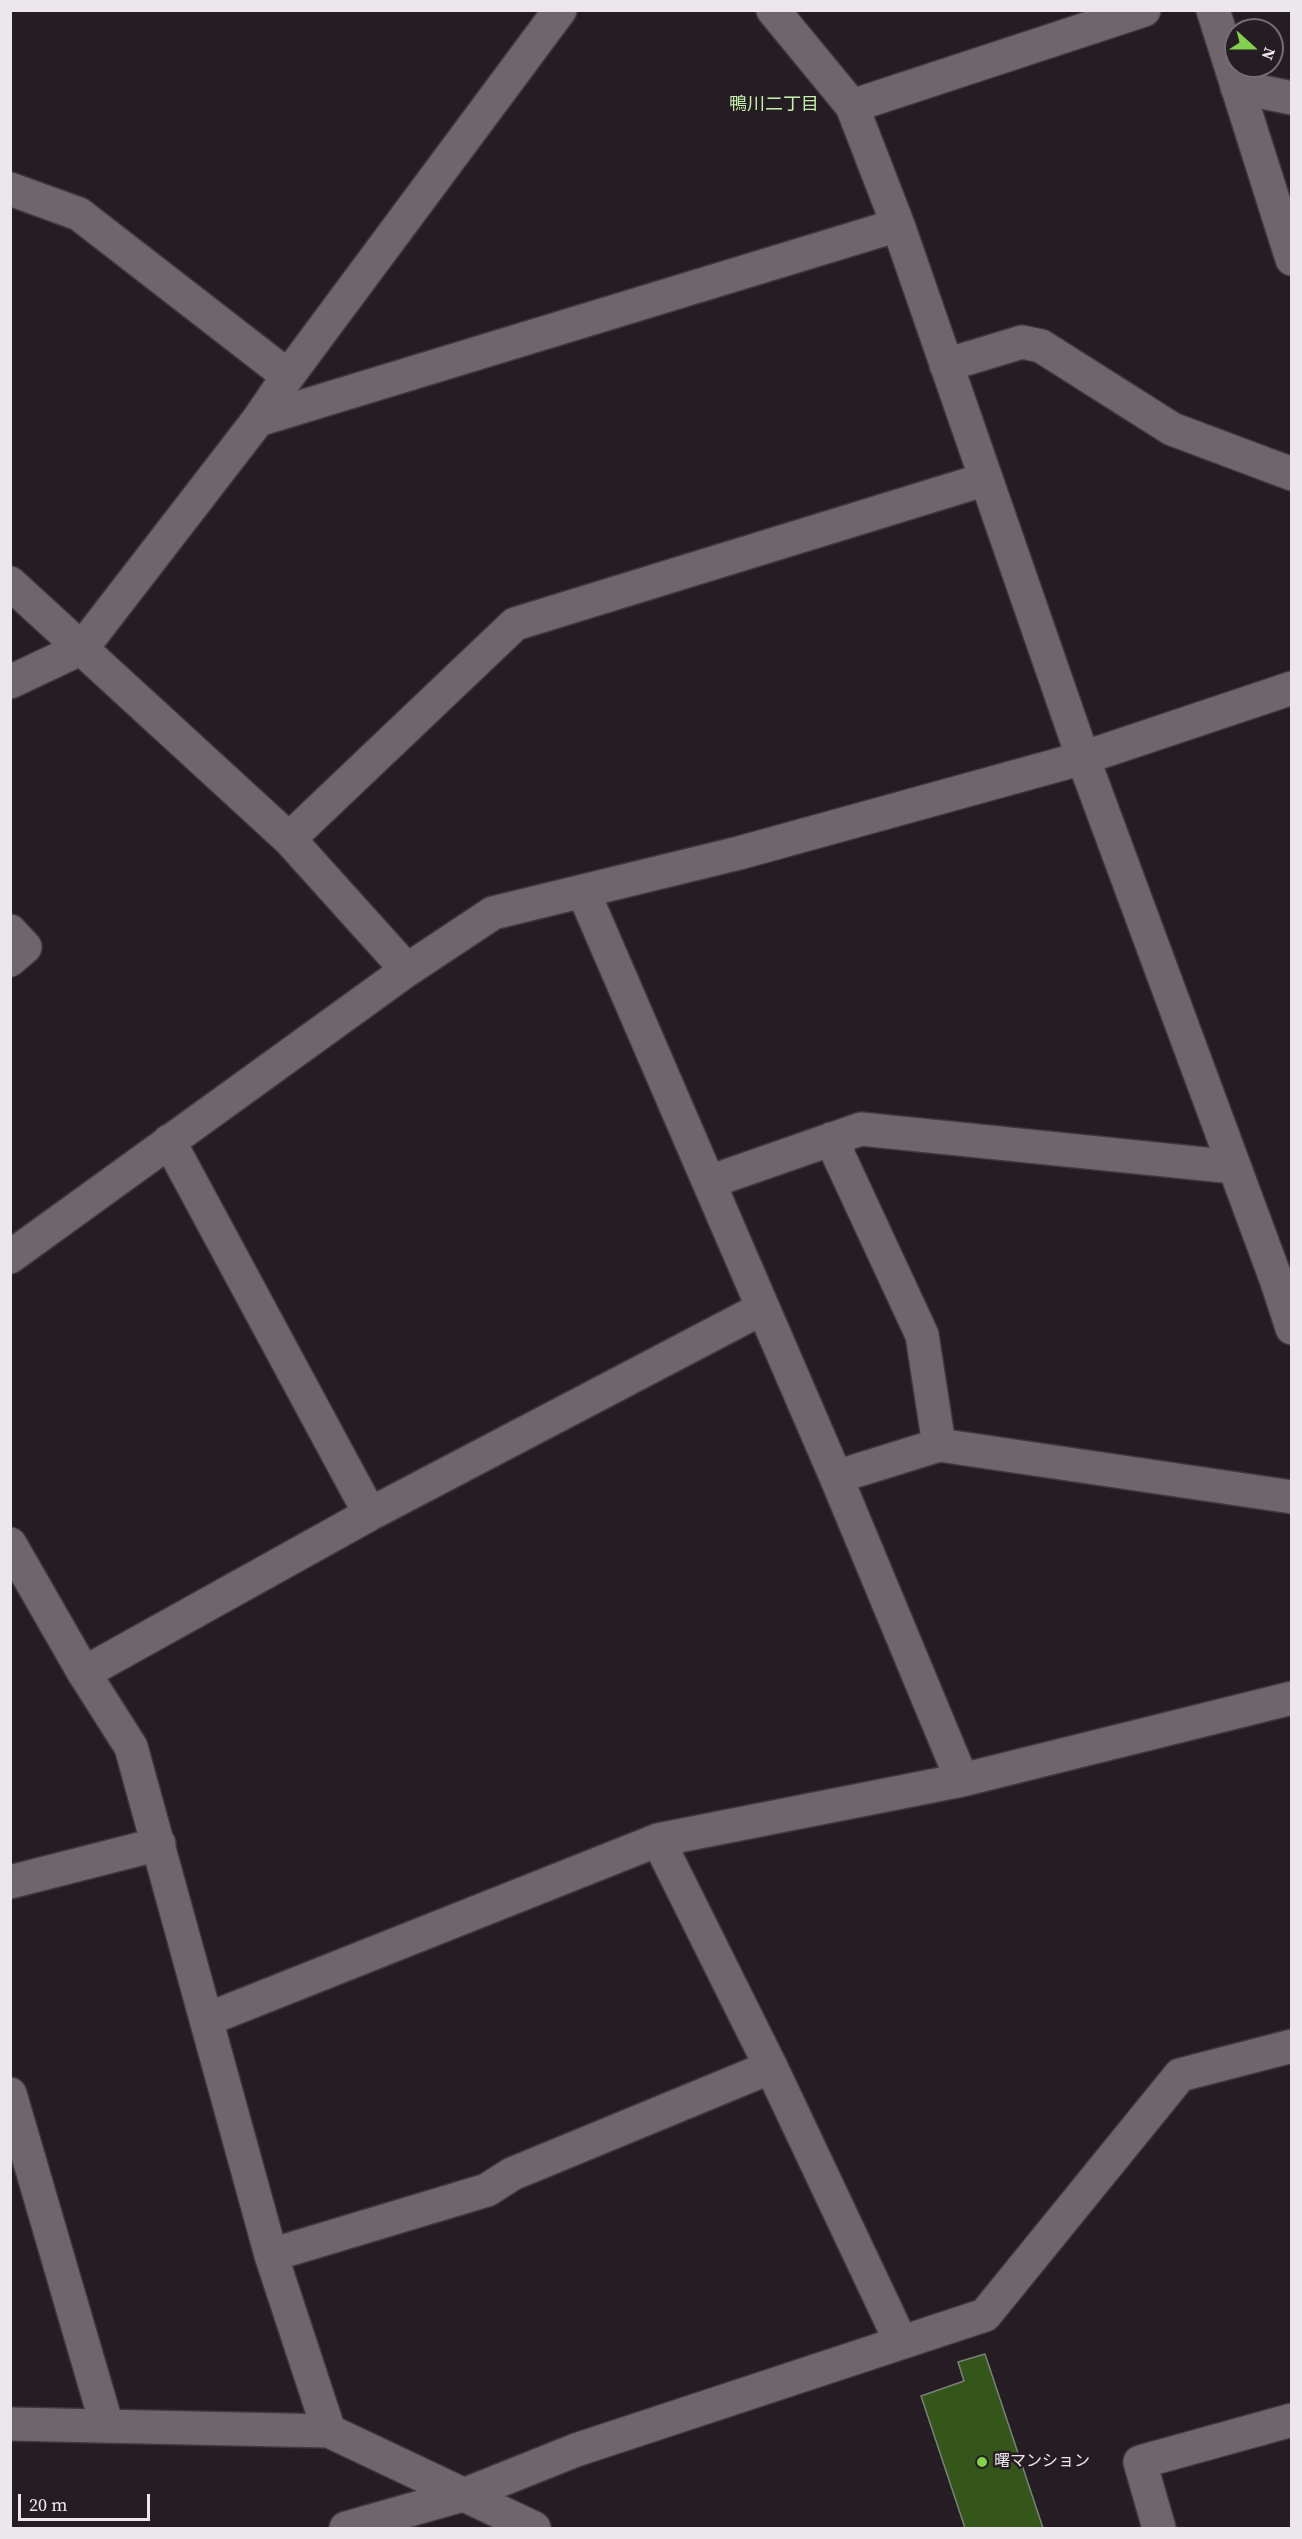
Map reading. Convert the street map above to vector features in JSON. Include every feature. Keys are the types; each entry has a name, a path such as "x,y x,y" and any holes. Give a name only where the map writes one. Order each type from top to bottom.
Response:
{"street":[{"path":"10,682 82,648 258,420 288,376 560,10"},
{"path":"773,10 852,106 898,225 1083,758 1234,1167 1284,1276 1292,1328"},
{"path":"852,106 1144,10"},
{"path":"1213,10 1292,259"},
{"path":"1237,87 1292,98"},
{"path":"10,189 79,213 288,376"},
{"path":"258,420 898,225"},
{"path":"946,365 1022,342 1041,346 1172,429 1292,474"},
{"path":"290,839 515,624 986,479"},
{"path":"10,583 290,839 407,970"},
{"path":"10,1257 407,970 493,913 740,853 1083,758 1292,688"},
{"path":"583,891 764,1308 962,1780"},
{"path":"10,931 25,947 10,960"},
{"path":"709,1182 861,1129 1234,1167"},
{"path":"831,1139 922,1335 939,1445"},
{"path":"169,1141 370,1514"},
{"path":"84,1673 370,1514 764,1308"},
{"path":"836,1477 939,1445 1292,1497"},
{"path":"10,1544 84,1673 131,1747 208,2019 271,2255 329,2431"},
{"path":"208,2019 658,1840 962,1780 1292,1698"},
{"path":"658,1840 771,2067 901,2342"},
{"path":"10,1882 159,1844"},
{"path":"346,2529 466,2494 576,2450 985,2314 1180,2075 1292,2046"},
{"path":"271,2255 487,2190 512,2174 771,2067"},
{"path":"10,2094 107,2426"},
{"path":"1159,2529 1140,2462 1292,2420"},
{"path":"10,2424 329,2431 466,2494 534,2529"}],"building":[{"name":"曙マンション","path":"985,2354 1043,2528 965,2528 921,2396 964,2381 958,2362"}],"place":[{"name":"曙マンション","path":"982,2462"}],"district":[{"name":"鴨川二丁目","path":"774,105"}]}
